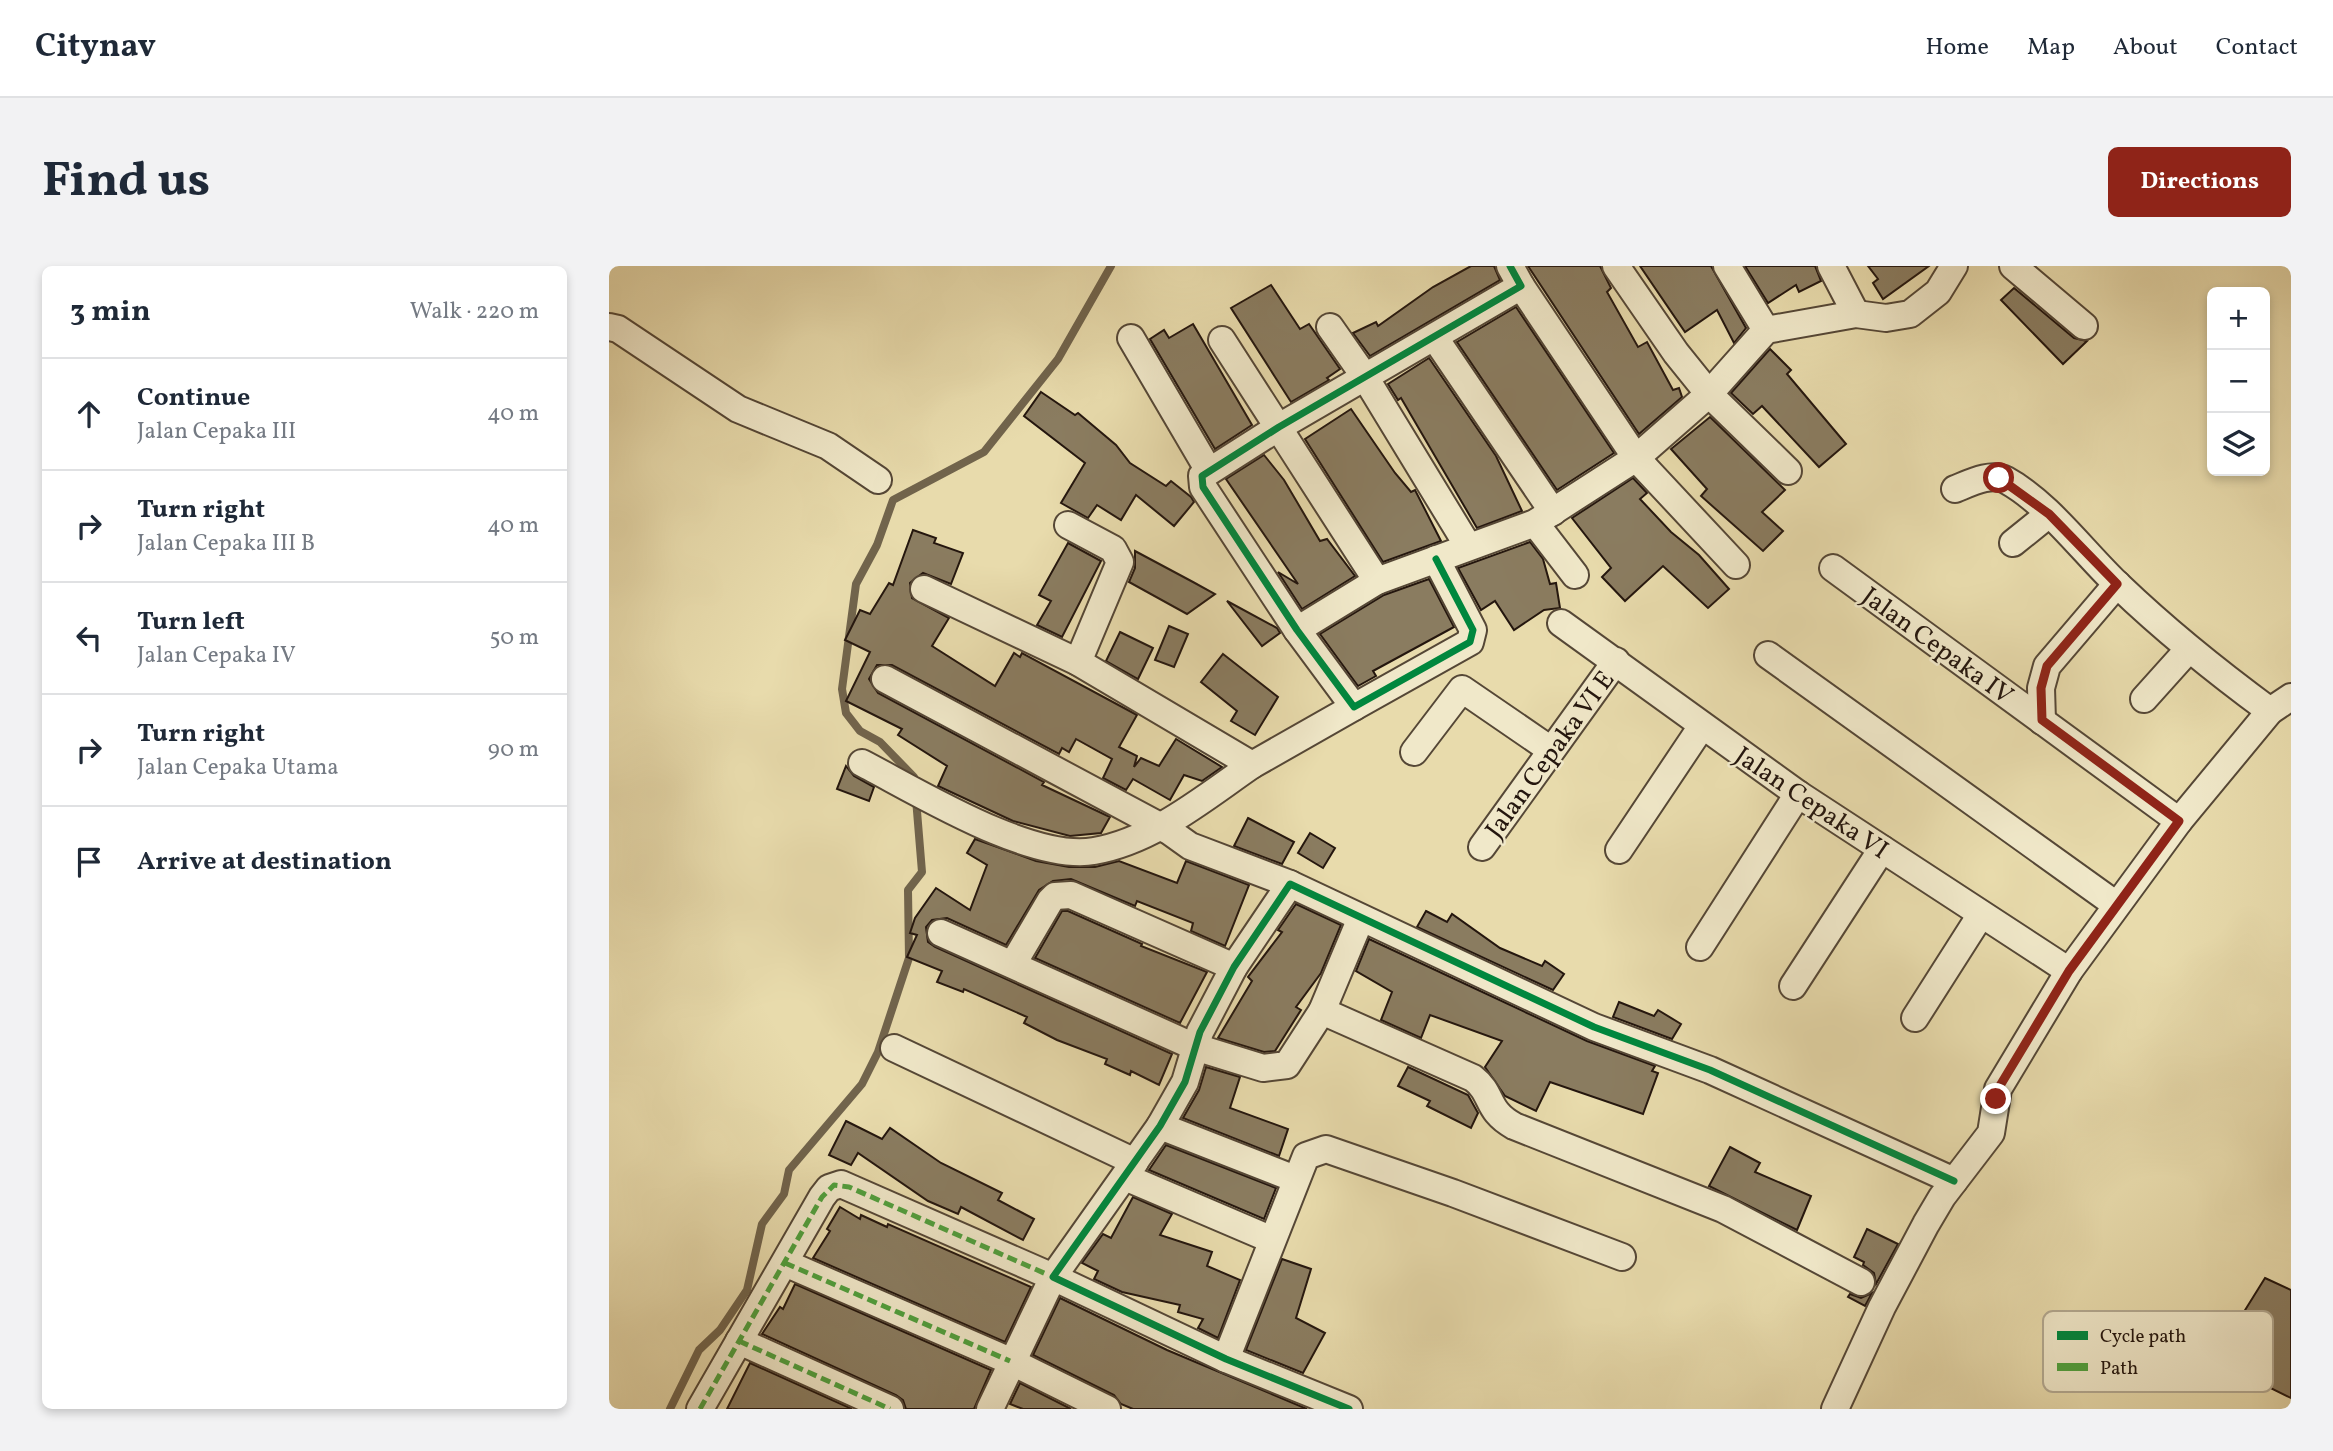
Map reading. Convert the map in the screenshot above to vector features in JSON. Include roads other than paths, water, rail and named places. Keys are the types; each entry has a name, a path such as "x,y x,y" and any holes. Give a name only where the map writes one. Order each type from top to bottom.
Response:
{"street":[{"path":"1616,266 1676,353 1709,394 1788,471"},
{"path":"1727,266 1766,330"},
{"path":"1831,266 1856,314"},
{"path":"1297,631 1377,582 1544,517 1636,458 1709,394 1766,330 1856,314 1886,317 1910,314 1938,292 1954,266"},
{"path":"2013,266 2084,326"},
{"path":"1354,707 1297,631 1203,487 1202,477 1279,427 1436,338 1515,276 1636,458 1736,565"},
{"path":"609,327 618,329 738,409 828,446 878,480"},
{"path":"1330,327 1365,377 1468,546"},
{"path":"1131,338 1209,471"},
{"path":"1436,338 1544,517 1575,575"},
{"path":"1222,340 1377,582"},
{"path":"1835,1409 1882,1307 1926,1224 1954,1181 1991,1133 1998,1089 2069,971 2115,904 2179,821 2281,704 2188,650 2117,584 2049,514 1999,478 1977,481 1955,489"},
{"path":"2013,543 2049,514"},
{"path":"1068,525 1113,549 1120,562 1078,662"},
{"path":"862,763 969,819 1044,847 1093,852 1173,835 1252,765 1470,642 1473,630 1436,559"},
{"name":"Jalan Cepaka IV","path":"1833,568 2179,821"},
{"path":"2042,720 2041,688 2047,666 2117,584"},
{"path":"924,589 1078,662 1252,765"},
{"name":"Jalan Cepaka VI","path":"1561,623 1798,794 1980,916 2069,971"},
{"path":"2144,699 2188,650"},
{"path":"1768,655 2115,904"},
{"name":"Jalan Cepaka VI E","path":"1482,847 1616,661"},
{"path":"885,679 1173,835 1290,884 1594,1027 1710,1070 1954,1181"},
{"path":"1414,752 1462,689 1551,750"},
{"path":"1619,850 1702,726"},
{"path":"1700,947 1798,794"},
{"path":"1793,986 1882,849"},
{"path":"990,1409 1010,1361 1053,1277 1160,1126 1185,1082 1195,1047 1234,967 1290,884"},
{"path":"1013,964 1050,901 1055,896 1071,895 1234,967"},
{"path":"1916,1018 1980,916"},
{"path":"941,933 1195,1047 1263,1068 1277,1069 1287,1065 1322,1012 1361,918"},
{"path":"1322,1012 1473,1078 1485,1090 1498,1117 1514,1126 1723,1209 1861,1282"},
{"path":"894,1048 1263,1236"},
{"path":"1160,1126 1285,1175"},
{"path":"1226,1359 1306,1156 1326,1149 1453,1193 1622,1257"},
{"path":"700,1409 822,1197 829,1188 841,1184 1053,1277 1226,1359 1349,1409"},
{"path":"785,1263 1010,1361 1107,1409"},
{"path":"739,1341 890,1409"}],"waterway":[{"path":"914,783 914,777 880,742 860,731 846,713 842,689 856,584 877,545 893,500 984,452 1058,359 1111,266"},
{"path":"670,1409 699,1350 720,1330 747,1290 762,1224 784,1194 789,1170 862,1084 878,1052 909,958 908,890 922,872 916,799"}]}
